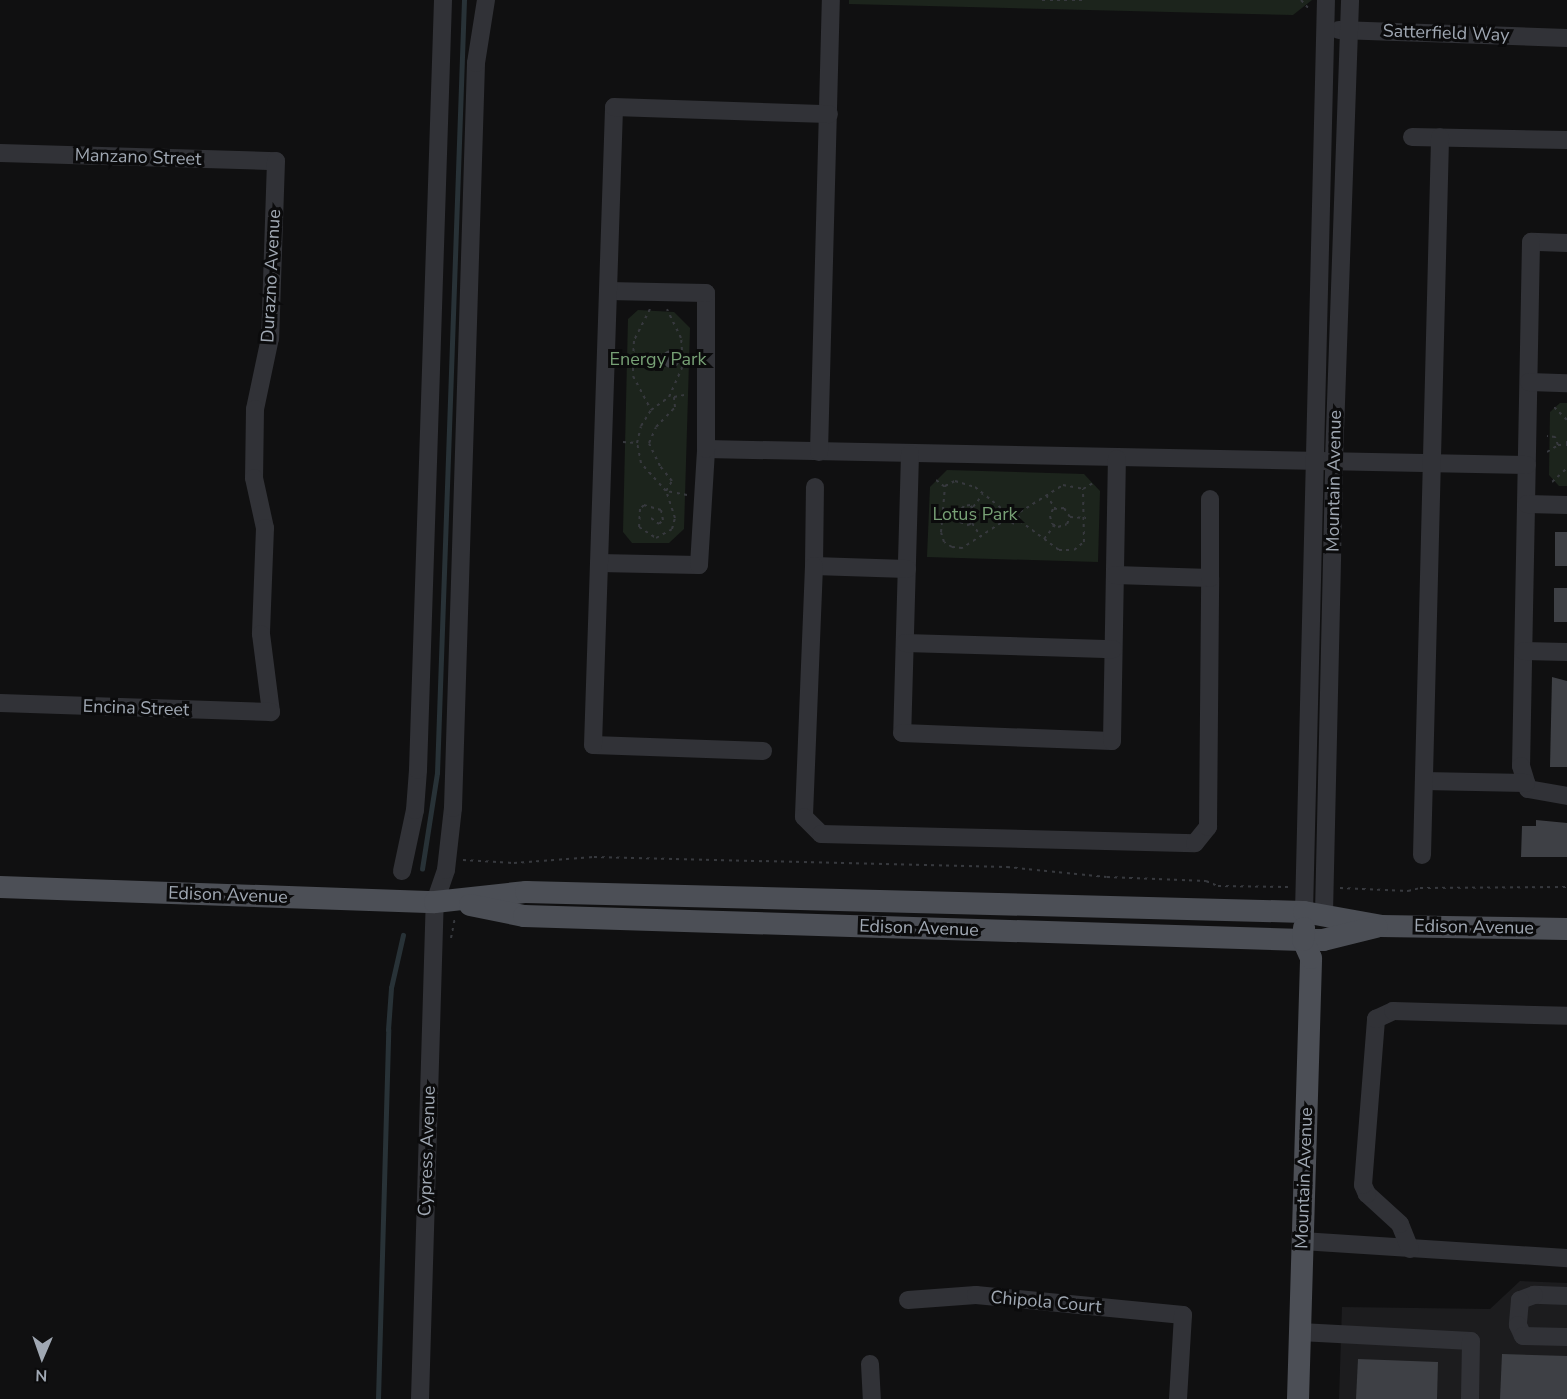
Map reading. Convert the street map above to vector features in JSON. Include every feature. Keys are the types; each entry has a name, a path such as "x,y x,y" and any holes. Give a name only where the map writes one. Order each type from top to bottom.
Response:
{"main road":[{"name":"Edison Avenue","path":"0,887 446,902 524,916 1312,946 1381,926"},
{"name":"Edison Avenue","path":"446,902 526,892 1314,912 1381,926 1567,929"},
{"name":"Mountain Avenue","path":"1298,1399 1314,912"}],"street":[{"path":"402,871 415,810 418,770 443,0"},
{"name":"Cypress Avenue","path":"420,1399 448,859 455,779 476,63 486,0"},
{"path":"819,452 831,0"},
{"name":"Mountain Avenue","path":"1314,912 1314,460 1326,0"},
{"name":"Mountain Avenue","path":"1314,912 1334,460 1350,0"},
{"name":"Satterfield Way","path":"1325,30 1567,38"},
{"path":"763,751 593,745 614,107 829,114"},
{"path":"1412,137 1567,140"},
{"path":"1422,855 1440,137"},
{"name":"Manzano Street","path":"0,153 276,160"},
{"name":"Durazno Avenue","path":"271,712 261,634 265,528 254,478 255,409 270,338 276,160"},
{"path":"1567,243 1532,242 1521,766 1528,789 1567,796"},
{"path":"599,562 699,565 706,450 706,293 608,291"},
{"path":"1528,382 1567,383"},
{"path":"706,450 1527,465"},
{"path":"910,454 902,733 1112,741 1117,459"},
{"path":"815,488 804,817 821,834 1195,843 1208,827 1210,499"},
{"path":"1527,504 1567,505"},
{"path":"814,566 907,569"},
{"path":"1115,575 1210,578"},
{"path":"905,644 1113,649"},
{"path":"1524,651 1567,652"},
{"name":"Encina Street","path":"0,703 271,712"},
{"path":"1424,781 1526,783"},
{"path":"1410,1248 1400,1224 1367,1194 1363,1185 1376,1019 1393,1011 1567,1016"},
{"path":"1302,1241 1567,1258"},
{"name":"Chipola Court","path":"908,1300 976,1295 1184,1315 1178,1399"},
{"path":"1567,1296 1534,1295 1520,1300 1518,1317 1523,1336 1567,1336"},
{"path":"1300,1332 1471,1341 1470,1399"},
{"path":"870,1364 872,1399"}],"path":[{"path":"1042,0 1082,0"},
{"path":"650,309 634,341 633,376 651,410"},
{"path":"651,518 659,524 663,520 661,510 644,506 640,509 639,527 647,535 663,536 672,530 673,506 666,491 648,475 637,443 641,426 651,410 671,394 678,383 684,356 667,309"},
{"path":"625,357 633,358"},
{"path":"666,491 672,481 660,466 649,443 656,427 675,407 674,397 671,394"},
{"path":"674,397 689,394"},
{"path":"1554,407 1567,420"},
{"path":"1547,435 1555,437 1558,445"},
{"path":"623,442 637,443"},
{"path":"1547,452 1558,445 1567,445"},
{"path":"1552,482 1567,468"},
{"path":"936,480 945,487"},
{"path":"945,487 954,482 964,483 1006,512 1020,512 1063,485 1083,489 1093,483"},
{"path":"945,487 941,514 944,542 952,548 962,548 1007,519"},
{"path":"1020,521 1059,549 1074,550 1084,542 1086,518 1083,489"},
{"path":"666,491 687,495"},
{"path":"973,507 983,494"},
{"path":"1046,495 1055,508"},
{"path":"941,514 957,514 964,506 973,507"},
{"path":"972,523 976,514 973,507"},
{"path":"1055,508 1064,508 1070,517"},
{"path":"1055,508 1050,516 1055,525"},
{"path":"1006,512 1007,519 1014,524 1020,521"},
{"path":"1020,512 1020,521"},
{"path":"957,514 960,522 972,523"},
{"path":"1070,517 1086,518"},
{"path":"1044,539 1055,525 1067,524 1070,517"},
{"path":"972,523 981,537"},
{"path":"448,859 514,863 594,857 1007,867 1107,878 1206,881 1218,886 1288,887"},
{"path":"1341,888 1408,891 1420,888 1567,887"}],"shaded area":[{"path":"1520,1281 1567,1283 1567,1399 1339,1399 1342,1307 1490,1309"}],"green space":[{"path":"849,0 1312,0 1293,15 849,4"},
{"name":"Energy Park","path":"638,310 674,312 690,328 684,529 669,543 632,543 623,532 628,319"},
{"path":"1560,403 1567,403 1567,486 1559,486 1549,475 1550,412"},
{"name":"Lotus Park","path":"947,470 1084,474 1100,491 1098,562 927,557 930,487"}],"building":[{"path":"671,350 677,353 680,359 677,365 671,368 665,365 662,359 665,353"},
{"path":"1555,532 1567,532 1567,566 1555,566"},
{"path":"1554,588 1567,588 1567,622 1554,622"},
{"path":"1552,677 1567,681 1567,767 1550,767"},
{"path":"1536,820 1567,823 1567,857 1521,857 1522,826 1536,826"},
{"path":"1502,1354 1567,1356 1567,1399 1500,1399"},
{"path":"1358,1359 1438,1362 1437,1399 1356,1399"}],"waterway":[{"path":"422,869 437,773 464,0"},
{"path":"378,1399 388,1030 391,988 403,935"}]}
